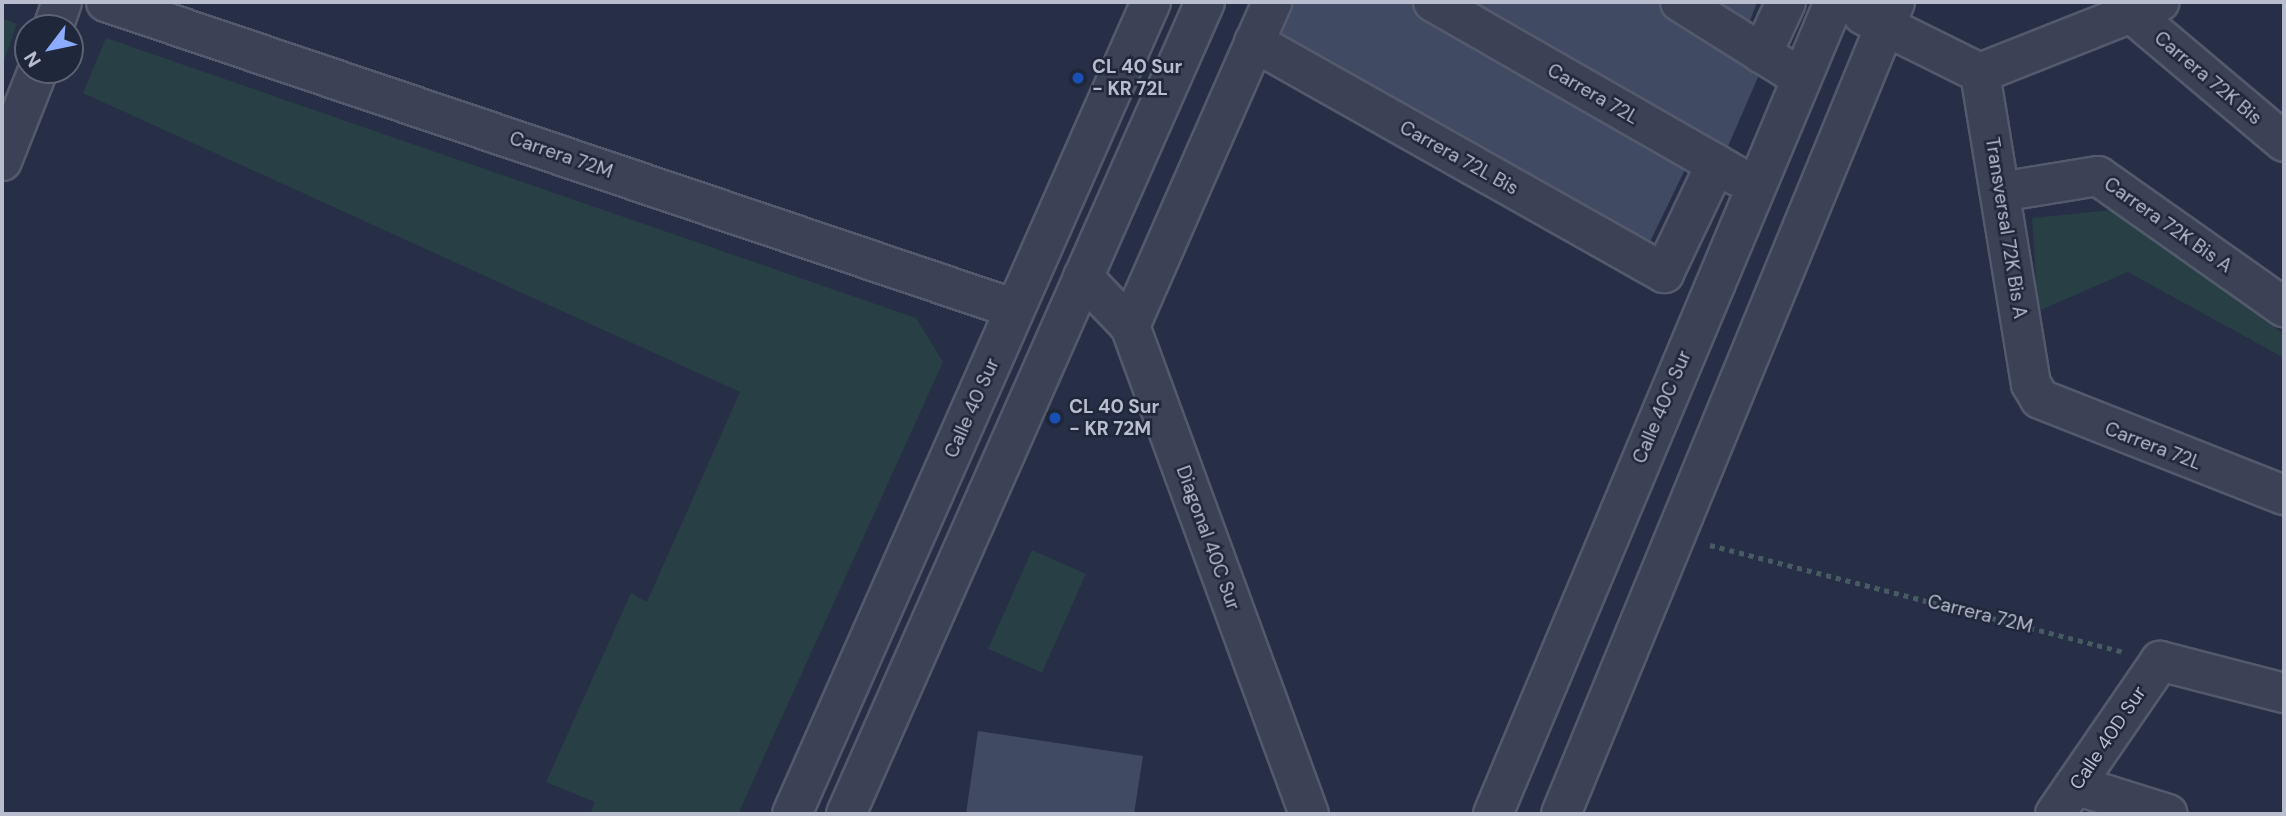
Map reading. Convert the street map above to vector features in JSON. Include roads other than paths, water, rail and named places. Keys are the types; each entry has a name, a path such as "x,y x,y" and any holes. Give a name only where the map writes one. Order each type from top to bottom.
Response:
{"street":[{"name":"Carrera 72M","path":"106,2 1015,309"},
{"name":"Calle 40 Sur","path":"792,814 1151,2"},
{"path":"846,814 1205,2"},
{"path":"1130,326 1272,2"},
{"name":"Carrera 72L","path":"1433,2 1754,186"},
{"path":"1680,2 1801,78"},
{"path":"1762,54 1786,2"},
{"path":"1835,2 1890,14 1980,73 2145,7"},
{"name":"Calle 40C Sur","path":"1493,814 1754,186 1835,2"},
{"name":"Carrera 72K Bis","path":"2145,7 2284,142"},
{"path":"1561,814 1890,14"},
{"name":"Carrera 72L Bis","path":"1254,42 1664,273 1716,164"},
{"name":"Transversal 72K Bis A","path":"1980,73 2031,384"},
{"path":"2,161 32,84"},
{"name":"Carrera 72K Bis A","path":"2000,192 2098,176 2284,307"},
{"name":"Diagonal 40C Sur","path":"1083,277 1130,326 1309,814"},
{"name":"Carrera 72L","path":"2031,384 2057,410 2284,495"},
{"name":"Calle 40D Sur","path":"2065,799 2160,661 2282,691"},
{"path":"2065,799 2168,814"}],"place":[{"name":"CL 40 Sur - KR 72L","path":"1078,78"},
{"name":"CL 40 Sur - KR 72M","path":"1055,418"}]}
